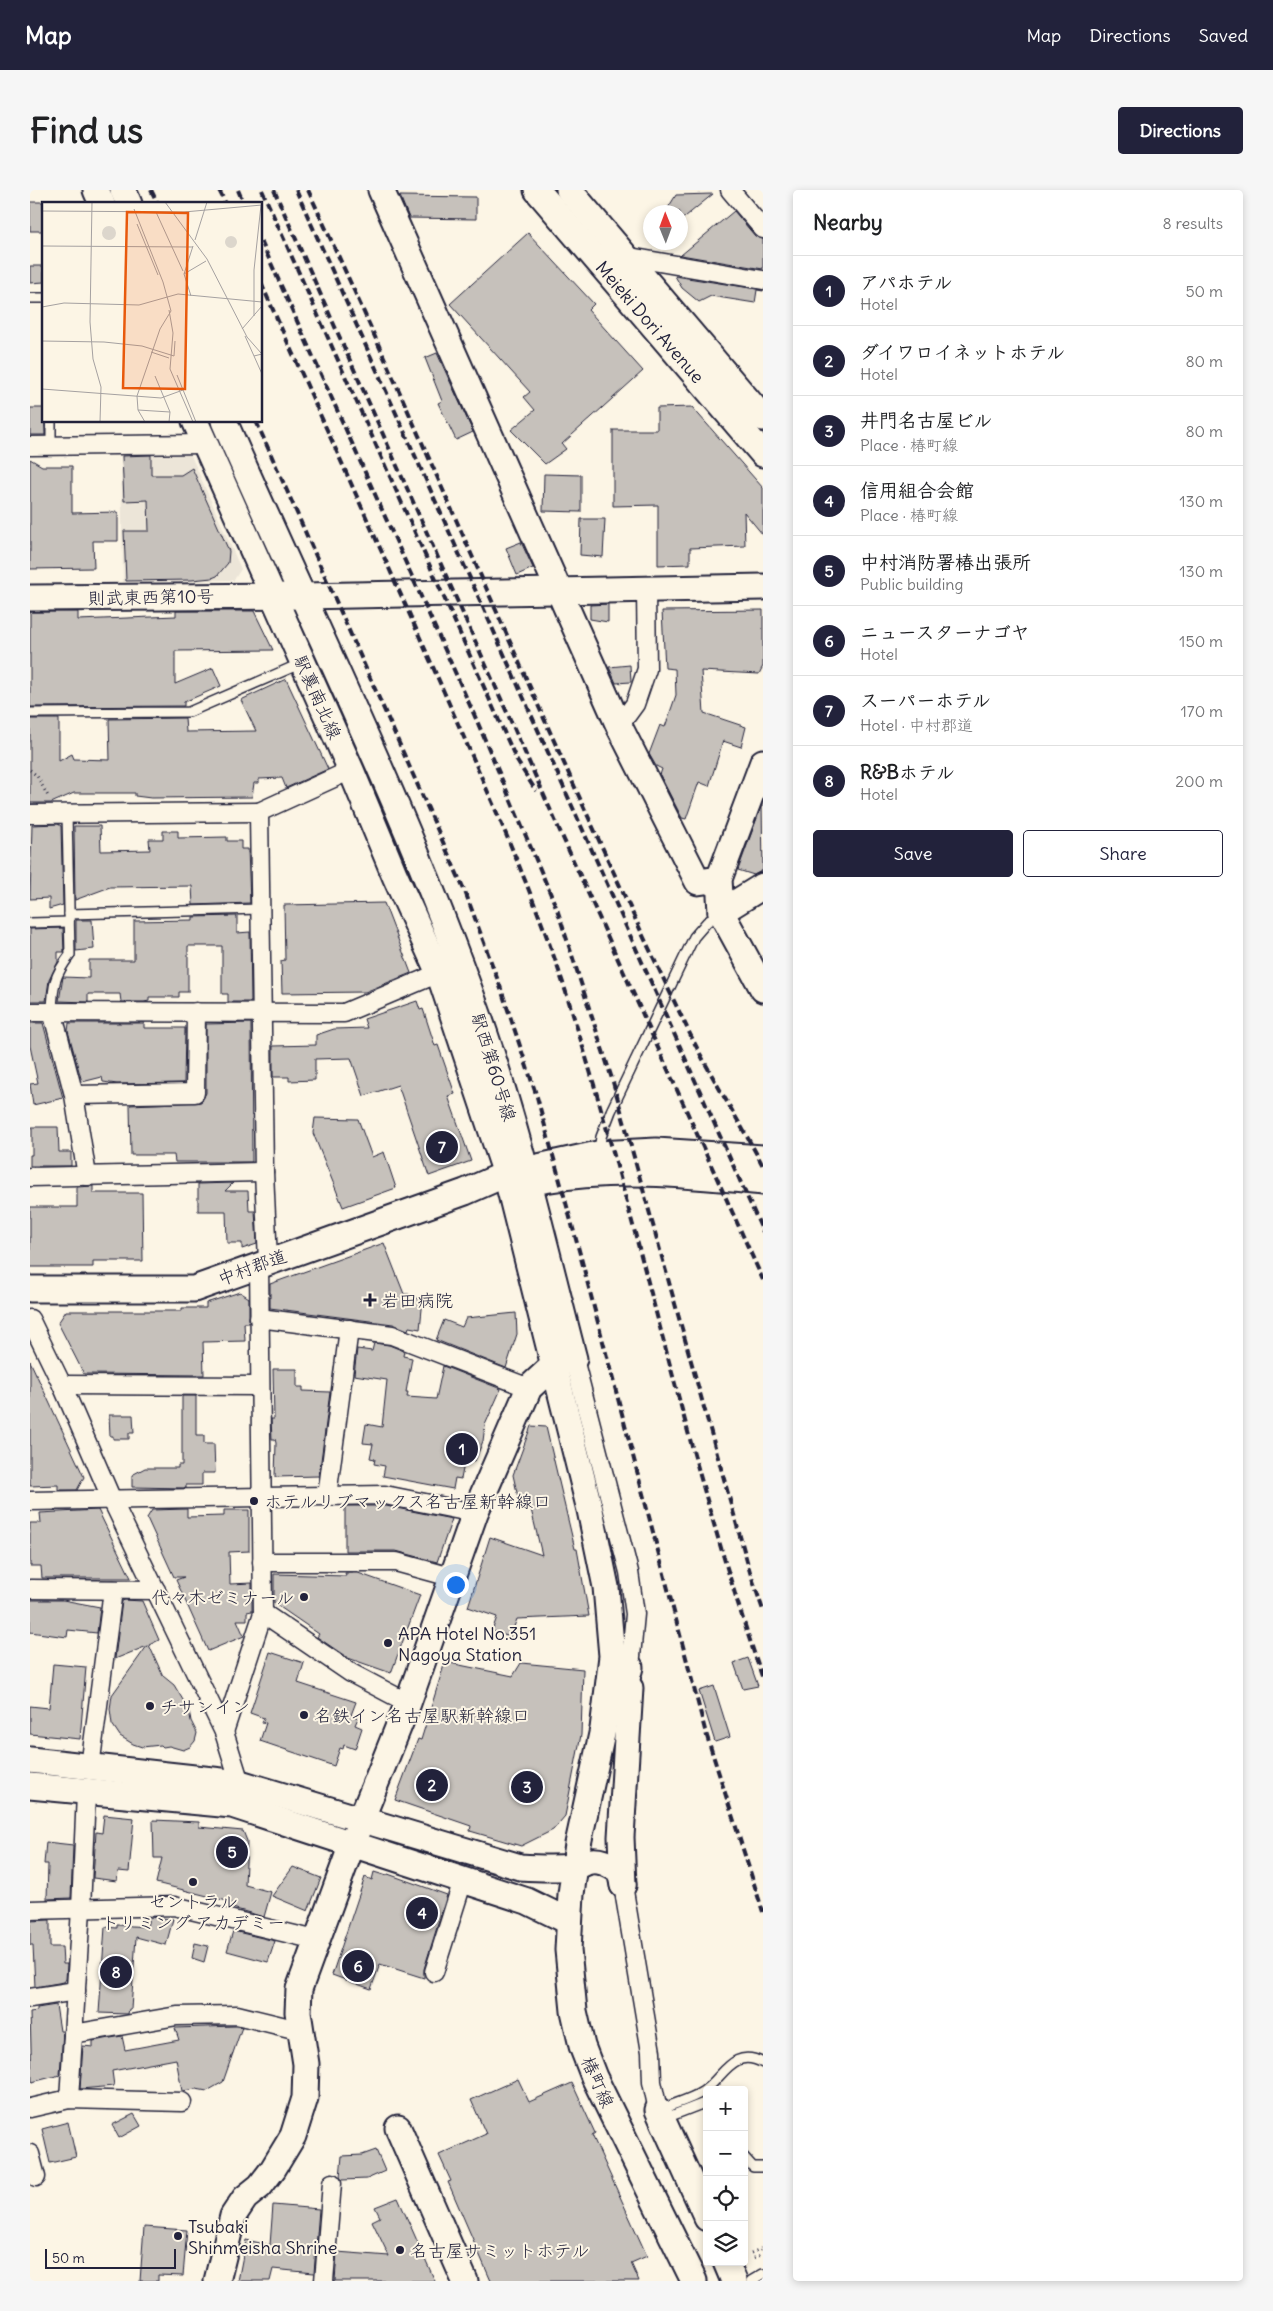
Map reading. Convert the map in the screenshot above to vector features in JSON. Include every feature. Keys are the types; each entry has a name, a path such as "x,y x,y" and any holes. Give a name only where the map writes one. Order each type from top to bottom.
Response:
{"street":[{"path":"96,190 101,202"},
{"path":"123,190 128,202"},
{"path":"382,190 620,726 698,882 719,879"},
{"name":"Meieki Dori Avenue","path":"537,190 763,454"},
{"name":"Meieki Dori Avenue","path":"569,190 763,418"},
{"path":"730,190 763,229"},
{"path":"624,256 763,280"},
{"name":"駅裏南北線","path":"224,422 304,596 421,866 449,970"},
{"path":"30,446 51,446 200,432"},
{"name":"駅裏南北線","path":"200,432 351,770 395,876 449,970"},
{"name":"則武東西第10号","path":"30,598 304,596 558,590 646,591 763,588"},
{"path":"620,726 635,704 647,669 646,591"},
{"path":"763,762 719,879 721,912 763,989"},
{"path":"30,814 260,812 351,770"},
{"path":"224,1732 263,1613 259,1318 263,1262 264,1172 260,812"},
{"path":"721,912 763,886"},
{"path":"30,1012 344,1013 449,970"},
{"name":"駅西第60号線","path":"449,970 518,1178 564,1362"},
{"path":"52,1011 74,1095 87,1176"},
{"path":"74,1095 195,1093 196,1012"},
{"path":"518,1178 598,1154 656,1151 763,1158"},
{"path":"30,1177 264,1172"},
{"path":"518,1178 612,1173 662,1173 763,1182"},
{"name":"中村郡道","path":"30,1289 194,1289 263,1262 465,1192 518,1178"},
{"path":"259,1318 392,1335 528,1388"},
{"path":"30,1319 62,1385 112,1500 224,1732 240,1783"},
{"path":"327,1496 349,1329"},
{"path":"217,2281 233,2216 245,2198 260,2186 273,2169 293,2136 305,2098 306,2064 298,2012 299,1988 361,1820 408,1702 475,1513 528,1388 564,1362 628,1572 635,1614 630,1667 629,1717 621,1837 623,1885"},
{"name":"椿町線","path":"564,1362 606,1587 612,1656 603,1729 575,1867 568,1920 570,1976 574,2011 582,2046 594,2077 694,2281"},
{"path":"62,1385 260,1386"},
{"path":"30,1501 385,1495 475,1513"},
{"path":"262,1562 396,1562 451,1577"},
{"path":"30,1589 156,1590"},
{"path":"90,1767 113,1590"},
{"path":"263,1613 352,1673 408,1702"},
{"path":"527,1901 550,1900 566,1884 588,1846 588,1822 630,1667"},
{"path":"30,1760 199,1777 240,1783 520,1866 540,1868 575,1867 588,1862 598,1861 609,1864 620,1872 623,1885 651,2052 653,2089 661,2115 703,2209"},
{"path":"30,1786 86,1793 232,1805 527,1901 568,1920"},
{"path":"69,2099 86,1793"},
{"path":"434,1972 463,1880"},
{"path":"30,1910 174,1906 316,1940"},
{"path":"30,1998 76,1991"},
{"path":"73,2034 177,2016 237,2015 302,2031"},
{"path":"30,2108 69,2099 182,2102"},
{"path":"398,2128 466,2281"},
{"path":"30,2154 36,2177"},
{"path":"324,2281 332,2183"},
{"path":"728,2266 734,2281"}],"lane":[{"path":"51,422 51,446"},
{"path":"30,713 189,712 302,663"},
{"path":"52,1011 54,981 58,969 70,955 62,814"},
{"path":"30,922 69,918 261,909"},
{"path":"598,1154 601,1137 611,1111 694,938 707,922 721,912"},
{"path":"661,2115 702,2092 728,2065 737,2060 748,2058 763,2063"},
{"path":"661,2115 703,2103"},
{"path":"748,2161 753,2167 763,2167"},
{"path":"751,2281 763,2274"}],"path":[{"path":"30,770 37,776 62,814"},
{"path":"751,2253 763,2248"},
{"path":"754,2258 763,2254"}],"shaded area":[{"path":"189,451 241,569 234,580 123,582 121,453"}],"building":[{"path":"713,194 688,214 688,205 670,205 676,195"},
{"path":"400,196 476,197 476,219 409,218"},
{"path":"30,202 42,202 42,231 30,231"},
{"path":"734,211 755,236 763,239 763,269 681,255"},
{"path":"528,233 594,304 588,310 643,371 562,444 566,449 545,464 511,430 535,410 524,397 530,392 450,304"},
{"path":"30,266 42,266 42,282 30,283"},
{"path":"675,276 763,291 757,290 755,303 711,296 699,302 682,288"},
{"path":"437,353 473,432 456,440 438,403 442,401 425,358"},
{"path":"692,407 763,488 763,535 744,512 745,546 690,548 690,564 658,565 658,505 613,506 613,430 657,430 657,408"},
{"path":"30,408 42,408 42,422 45,422 45,435 30,435"},
{"path":"151,455 151,475 181,475 192,468 229,551 228,563 217,576 192,580 126,581 124,531 149,531 148,500 124,501 122,456"},
{"path":"30,459 42,466 72,466 72,513 118,512 118,541 93,541 94,568 30,569"},
{"path":"544,474 581,475 581,512 543,511"},
{"path":"581,519 605,519 603,557 580,555"},
{"path":"521,542 533,568 517,575 506,548"},
{"path":"608,604 608,622 590,619 590,605"},
{"path":"763,610 763,666 759,674 701,671 704,713 746,727 741,747 723,741 709,786 699,782 686,819 682,818 660,775 662,769 656,766 649,754 660,725 665,727 676,695 675,669 665,668 662,611"},
{"path":"176,611 254,611 273,650 175,651 175,684 213,668 221,686 184,702 184,706 30,707 30,612 78,612 78,620 176,616"},
{"path":"630,665 631,682 616,683 609,667"},
{"path":"286,679 328,769 286,788 282,778 259,779 259,783 254,783 252,797 151,798 135,796 135,793 74,793 51,803 30,803 30,719 59,719 59,761 72,754 74,759 110,760 109,719 185,718 186,732 256,731 241,700"},
{"path":"762,804 763,870 754,875 738,870"},
{"path":"58,824 61,826 63,905 49,909 49,898 30,899 32,825"},
{"path":"74,826 100,826 101,851 150,850 149,839 163,839 163,831 178,831 178,838 227,837 227,841 241,841 241,849 248,849 250,903 193,905 192,886 110,887 75,900"},
{"path":"384,903 411,973 365,992 282,993 281,961 285,960 284,905"},
{"path":"237,916 237,933 250,932 251,1002 228,1002 228,994 222,994 222,946 188,946 188,992 179,992 179,997 149,997 149,1001 144,1002 121,1002 120,994 88,994 88,1002 59,1001 63,977 89,978 89,960 134,960 134,921 193,920 193,917"},
{"path":"76,920 92,920 94,949 76,951"},
{"path":"63,928 64,952 58,952 58,962 49,980 46,1001 30,1001 30,929"},
{"path":"417,1001 420,1010 423,1009 435,1046 438,1045 455,1094 448,1096 471,1161 429,1176 398,1085 364,1096 351,1058 315,1059 315,1080 289,1081 289,1077 273,1077 273,1046 316,1045 316,1035 334,1029 367,1028 364,1019"},
{"path":"30,1023 43,1023 63,1098 33,1105 30,1084 38,1083 30,1046"},
{"path":"69,1023 144,1023 144,1028 185,1028 184,1083 117,1084 103,1082 102,1077 82,1082 68,1031"},
{"path":"251,1023 252,1162 175,1162 174,1155 131,1155 130,1105 201,1102 206,1093 206,1024"},
{"path":"315,1118 358,1119 372,1157 384,1152 396,1188 343,1207 313,1133"},
{"path":"32,1127 58,1127 59,1152 71,1152 71,1166 30,1166"},
{"path":"233,1183 225,1191 248,1191 249,1211 255,1211 257,1244 242,1249 242,1243 227,1243 226,1211 198,1211 198,1184"},
{"path":"93,1186 93,1193 142,1193 143,1261 93,1261 93,1267 30,1267 30,1207 77,1207 77,1187"},
{"path":"384,1243 404,1294 409,1294 409,1297 423,1299 420,1329 409,1327 408,1330 393,1324 270,1308 270,1284"},
{"path":"240,1292 249,1298 249,1323 244,1323 245,1341 203,1342 204,1375 84,1374 58,1323 66,1311 182,1311 182,1308 206,1308 206,1303"},
{"path":"516,1313 517,1334 506,1368 436,1340 444,1320 462,1327 466,1318"},
{"path":"374,1343 389,1345 404,1351 403,1356 412,1358 406,1392 408,1392 407,1397 436,1399 443,1366 501,1389 485,1425 483,1441 475,1461 465,1459 461,1479 455,1478 453,1489 383,1476 385,1466 374,1464 375,1459 370,1458 373,1444 363,1443 366,1424 382,1427 387,1380 354,1375 357,1349 372,1351"},
{"path":"30,1361 84,1477 77,1490 58,1490 58,1485 30,1486"},
{"path":"273,1369 297,1369 297,1387 303,1387 303,1391 330,1392 319,1476 275,1477 276,1443 275,1439 272,1439 271,1419 274,1419"},
{"path":"182,1396 196,1396 196,1435 204,1435 204,1444 214,1444 215,1473 202,1473 202,1485 186,1485 186,1488 132,1487 132,1475 145,1468 178,1468 178,1465 182,1465"},
{"path":"109,1415 133,1415 134,1433 129,1433 129,1439 113,1439 113,1436 110,1436"},
{"path":"531,1426 546,1427 575,1549 577,1549 589,1616 517,1619 510,1637 492,1631 497,1617 468,1607 490,1537 542,1555 529,1501 518,1497 513,1475"},
{"path":"345,1506 386,1506 452,1519 437,1562 396,1551 345,1551"},
{"path":"187,1509 187,1517 224,1516 224,1510 249,1510 249,1551 229,1552 230,1584 252,1583 252,1611 247,1612 247,1620 237,1620 244,1636 208,1651 176,1580 184,1577 174,1577 147,1518 152,1510"},
{"path":"98,1510 131,1578 42,1578 41,1566 30,1566 30,1523 41,1523 40,1513"},
{"path":"345,1573 358,1573 420,1595 391,1673 348,1658 317,1637 319,1634 274,1603 274,1574 346,1576"},
{"path":"30,1600 63,1600 100,1607 97,1633 68,1630 67,1637 30,1632"},
{"path":"122,1601 142,1601 159,1640 149,1645 163,1676 174,1685 189,1710 191,1721 197,1733 195,1741 190,1747 183,1750 169,1746 163,1747 161,1745 142,1747 133,1744 120,1736 112,1724 110,1709 112,1695 147,1646 115,1659"},
{"path":"270,1652 304,1663 298,1683 356,1702 351,1715 358,1718 355,1725 362,1728 355,1749 344,1745 343,1749 340,1748 334,1766 260,1741 266,1723 262,1722 264,1718 250,1713"},
{"path":"748,1658 758,1686 743,1689 734,1663"},
{"path":"445,1662 513,1676 521,1663 583,1669 581,1735 565,1816 553,1830 521,1846 470,1831 471,1826 395,1800 418,1739 421,1740"},
{"path":"53,1664 86,1667 80,1739 30,1734 30,1706 49,1708"},
{"path":"714,1686 730,1737 715,1742 699,1691"},
{"path":"104,1815 134,1818 129,1872 118,1871 117,1881 93,1878 96,1832 102,1833"},
{"path":"153,1820 199,1822 199,1827 243,1831 247,1841 245,1885 271,1892 264,1917 229,1907 231,1902 156,1883 162,1858 154,1858"},
{"path":"46,1842 73,1845 71,1898 47,1899 48,1864 44,1864"},
{"path":"293,1867 321,1878 308,1911 272,1896"},
{"path":"374,1872 387,1876 388,1874 447,1895 424,1969 424,1978 380,1964 371,1989 332,1975 365,1877 372,1880"},
{"path":"149,1917 173,1919 166,1945 136,1937 131,2009 129,2009 128,2014 99,2013 105,1927 117,1928 117,1925 147,1927"},
{"path":"50,1920 50,1947 62,1947 63,1964 67,1964 66,1979 64,1982 35,1987 33,1945 30,1945 30,1921"},
{"path":"233,1931 275,1941 268,1962 227,1951"},
{"path":"195,1943 208,1946 204,1962 192,1958"},
{"path":"56,2005 60,2031 63,2031 60,2075 32,2082 30,2012 37,2011 37,2008"},
{"path":"242,2027 223,2082 207,2091 196,2089 182,2091 176,2059 112,2071 114,2086 80,2089 83,2046 93,2047 93,2041 122,2036 125,2050 179,2040 175,2028"},
{"path":"518,2079 529,2102 572,2083 595,2133 592,2135 647,2256 631,2263 639,2281 491,2281 448,2182 451,2181 439,2155 486,2134 471,2100"},
{"path":"134,2114 141,2126 119,2138 112,2125"},
{"path":"68,2122 76,2157 50,2163 42,2129"},
{"path":"376,2150 385,2171 367,2179 342,2180 340,2177 342,2156 362,2155"},
{"path":"398,2198 435,2281 335,2281 337,2252 389,2256 372,2221 380,2217 375,2207"},
{"path":"273,2205 319,2209 314,2273 273,2269 270,2281 238,2281 246,2240 270,2245"},
{"path":"144,2227 187,2230 183,2276 158,2275 158,2281 140,2281"}],"railway":[{"path":"151,190 157,202"},
{"path":"219,190 225,202"},
{"path":"238,190 243,202"},
{"path":"262,190 517,761 536,791"},
{"path":"274,190 559,829 763,1280"},
{"path":"296,190 763,1232"},
{"path":"308,190 404,401 544,719 640,929 690,1034 763,1166"},
{"path":"262,243 477,721 557,909 613,1082 750,1572 763,1610"},
{"path":"262,285 476,764 507,836 550,946 590,1070 709,1506 763,1679"},
{"path":"256,422 466,894 500,986 537,1097 705,1730 763,1912"}],"place":[{"name":"スーパーホテル","path":"442,1147"},
{"name":"岩田病院","path":"370,1300"},
{"name":"アパホテル","path":"462,1449"},
{"name":"ホテルリブマックス名古屋新幹線口","path":"254,1501"},
{"name":"代々木ゼミナール","path":"304,1597"},
{"name":"APA Hotel No.351 Nagoya Station","path":"388,1643"},
{"name":"チサンイン","path":"150,1706"},
{"name":"名鉄イン名古屋駅新幹線口","path":"304,1715"},
{"name":"ダイワロイネットホテル","path":"432,1785"},
{"name":"井門名古屋ビル","path":"527,1787"},
{"name":"中村消防署椿出張所","path":"232,1852"},
{"name":"セントラル トリミング アカデミー","path":"193,1882"},
{"name":"信用組合会館","path":"422,1913"},
{"name":"ニュースターナゴヤ","path":"358,1966"},
{"name":"R&Bホテル","path":"116,1972"},
{"name":"Tsubaki Shinmeisha Shrine","path":"178,2236"},
{"name":"名古屋サミットホテル","path":"400,2250"}]}
